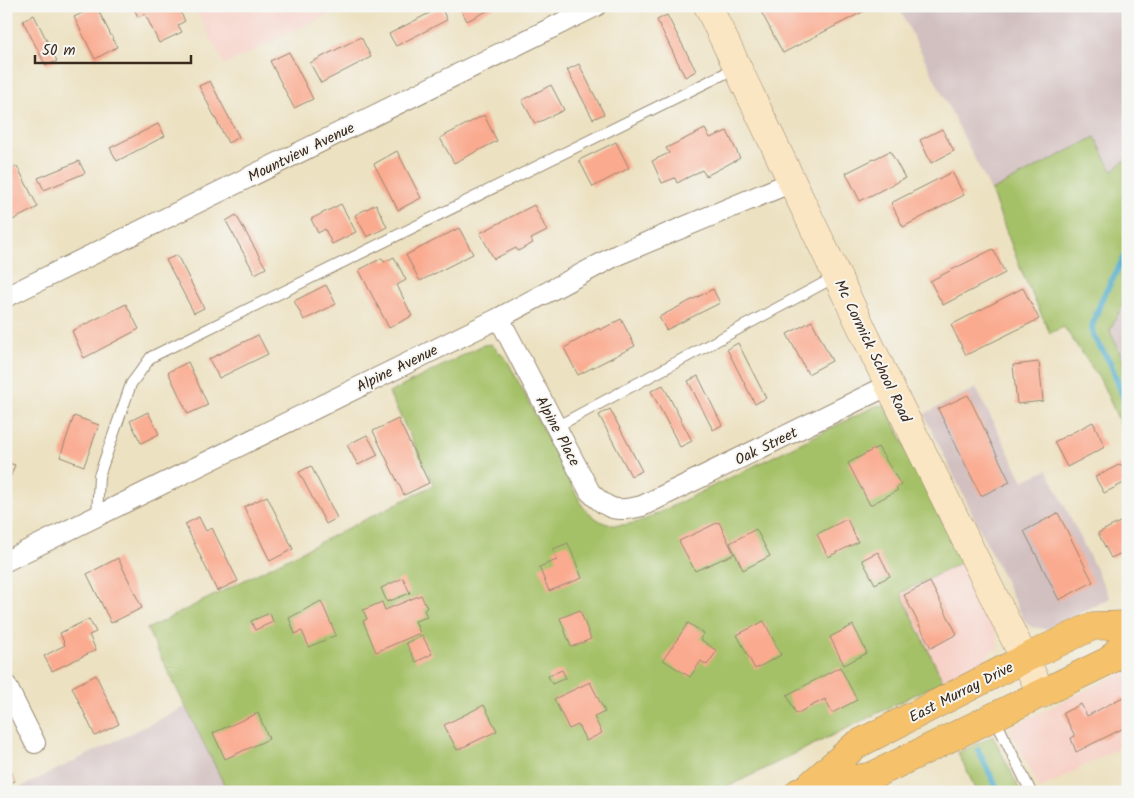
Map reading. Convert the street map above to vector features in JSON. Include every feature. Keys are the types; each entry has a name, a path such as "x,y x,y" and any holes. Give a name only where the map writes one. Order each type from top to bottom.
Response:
{"highway":[{"name":"East Murray Drive","path":"803,790 856,745 1024,659 1093,626 1128,625"},
{"name":"East Murray Drive","path":"803,790 872,776 1110,660 1128,639"}],"street":[{"name":"Mountview Avenue","path":"6,297 596,6"},
{"name":"Mc Cormick School Road","path":"708,6 889,385 1042,694"},
{"name":"Alpine Avenue","path":"6,561 499,318 616,255 792,182"},
{"name":"Alpine Place","path":"499,318 590,492 600,502 620,511 642,506"},
{"name":"Oak Street","path":"642,506 889,385"},
{"path":"6,685 35,743"}],"lane":[{"path":"96,516 99,476 131,384 151,356 737,67"},
{"path":"556,427 837,276"},
{"path":"994,716 1031,792"}],"shaded area":[{"path":"194,6 345,6 224,65"},
{"path":"898,6 1128,6 1128,158 1112,172 1095,137 991,191"},
{"path":"1128,293 1128,370 1110,331"},
{"path":"976,388 1023,481 1047,470 1110,598 1047,629 1031,627 1024,620 924,414"},
{"path":"962,562 996,633 998,644 997,650 992,649 985,660 943,681 901,593"},
{"path":"1128,673 1128,743 1040,789 1009,728 1119,674"},
{"path":"185,707 228,792 11,792"}],"green space":[{"path":"1095,137 1112,171 1128,158 1128,293 1110,331 1128,370 1128,441 1101,381 1064,327 1050,333 1023,275 991,191"},
{"path":"491,344 507,360 583,507 597,519 610,524 624,525 642,521 876,406 885,405 962,562 901,593 943,681 717,792 228,792 147,629 434,485 389,393 483,345"},
{"path":"993,736 1021,792 977,792 958,753"}],"building":[{"path":"96,6 117,47 95,59 74,17"},
{"path":"133,6 177,6 185,21 178,25 182,32 159,43 145,14 138,17"},
{"path":"459,6 497,6 467,21"},
{"path":"758,6 874,6 783,53"},
{"path":"441,7 447,20 396,46 389,34"},
{"path":"34,15 57,61 46,66 23,21"},
{"path":"667,15 696,71 685,77 657,20"},
{"path":"361,37 371,57 321,83 310,63"},
{"path":"289,52 313,99 294,108 270,61"},
{"path":"579,64 604,114 593,119 567,70"},
{"path":"210,81 239,137 228,143 199,86"},
{"path":"551,85 564,110 535,124 522,100"},
{"path":"484,115 497,141 454,163 440,138"},
{"path":"158,124 165,136 117,161 110,148"},
{"path":"705,129 710,138 727,131 740,158 706,176 702,170 677,183 675,178 662,183 652,161 669,153 666,148"},
{"path":"942,129 954,151 931,163 920,140"},
{"path":"616,142 629,168 593,187 579,160"},
{"path":"397,151 421,198 398,210 374,164"},
{"path":"890,151 905,178 860,201 846,173"},
{"path":"79,161 85,173 44,190 38,178"},
{"path":"17,166 38,207 13,220 6,207 6,171"},
{"path":"952,172 964,195 903,227 891,203"},
{"path":"341,204 356,232 332,244 325,229 318,233 311,219"},
{"path":"376,204 387,227 367,237 355,215"},
{"path":"534,205 547,231 531,239 533,243 518,251 516,248 494,259 480,233"},
{"path":"236,215 266,268 255,274 226,221"},
{"path":"459,228 473,254 420,281 406,255"},
{"path":"993,249 1005,273 943,305 930,281"},
{"path":"177,255 204,308 194,313 166,260"},
{"path":"394,257 406,280 397,285 412,316 389,328 359,270 382,258 384,262"},
{"path":"326,285 336,304 304,320 294,301"},
{"path":"1023,288 1039,319 966,355 951,325"},
{"path":"713,289 720,303 666,330 659,317"},
{"path":"126,304 139,329 84,358 72,331"},
{"path":"621,319 635,346 578,375 564,348 599,328 600,330"},
{"path":"812,321 832,361 808,374 787,334"},
{"path":"258,335 268,354 219,378 209,359"},
{"path":"738,343 766,398 755,404 727,349"},
{"path":"188,362 208,405 188,414 168,372"},
{"path":"1039,362 1043,401 1017,404 1013,365"},
{"path":"698,376 722,425 713,430 688,381"},
{"path":"663,385 692,441 680,447 651,391"},
{"path":"968,395 1010,482 981,496 938,409"},
{"path":"610,409 642,471 631,476 599,415"},
{"path":"148,412 159,434 141,443 130,421"},
{"path":"74,416 99,425 84,466 60,457"},
{"path":"398,419 429,483 404,495 373,431"},
{"path":"1093,422 1105,447 1067,467 1054,442"},
{"path":"367,435 378,455 358,465 347,445"},
{"path":"878,447 901,485 896,488 898,490 870,505 848,463"},
{"path":"6,462 15,465 6,488"},
{"path":"1121,464 1128,481 1104,493 1095,477"},
{"path":"311,466 337,518 326,524 299,472"},
{"path":"267,496 293,549 270,561 244,507"},
{"path":"1058,513 1093,582 1059,600 1024,531"},
{"path":"199,517 206,531 212,528 238,581 217,591 185,524"},
{"path":"1128,518 1128,550 1111,558 1098,533"},
{"path":"847,519 858,542 828,557 817,534"},
{"path":"719,522 734,554 695,571 679,541"},
{"path":"756,529 770,556 743,570 730,543"},
{"path":"568,543 582,578 549,591 539,567 557,560 553,549"},
{"path":"878,552 890,576 875,584 862,560"},
{"path":"118,558 142,608 111,623 87,574"},
{"path":"403,578 410,593 387,602 381,588"},
{"path":"930,582 957,634 931,648 904,595"},
{"path":"421,595 427,608 424,610 427,617 415,621 420,633 376,652 363,621 367,619 363,610 382,602 385,610"},
{"path":"321,601 336,635 309,647 302,631 295,634 289,618"},
{"path":"580,610 591,639 571,647 560,618"},
{"path":"270,613 273,622 255,630 251,621"},
{"path":"89,619 96,632 89,635 96,650 52,671 44,656 65,645 60,633"},
{"path":"764,621 781,655 755,669 737,635"},
{"path":"688,623 704,633 700,639 717,651 707,665 701,661 690,677 663,660"},
{"path":"853,625 867,653 844,665 830,637"},
{"path":"422,635 432,654 416,662 406,643"},
{"path":"840,667 857,700 832,713 825,699 796,714 787,695"},
{"path":"562,670 566,678 552,684 548,676"},
{"path":"96,675 119,724 95,736 72,687"},
{"path":"590,682 605,712 594,717 602,733 586,741 578,725 569,729 554,699"},
{"path":"1123,697 1128,705 1128,726 1076,752 1071,738 1075,736 1063,713 1081,704 1087,716"},
{"path":"484,705 497,731 457,750 444,725"},
{"path":"258,713 269,739 225,759 213,733"},
{"path":"9,767 15,781 6,784 6,768"}],"waterway":[{"path":"1128,250 1102,299 1092,326 1093,336 1110,362 1128,410"},
{"path":"978,750 999,792"}]}
